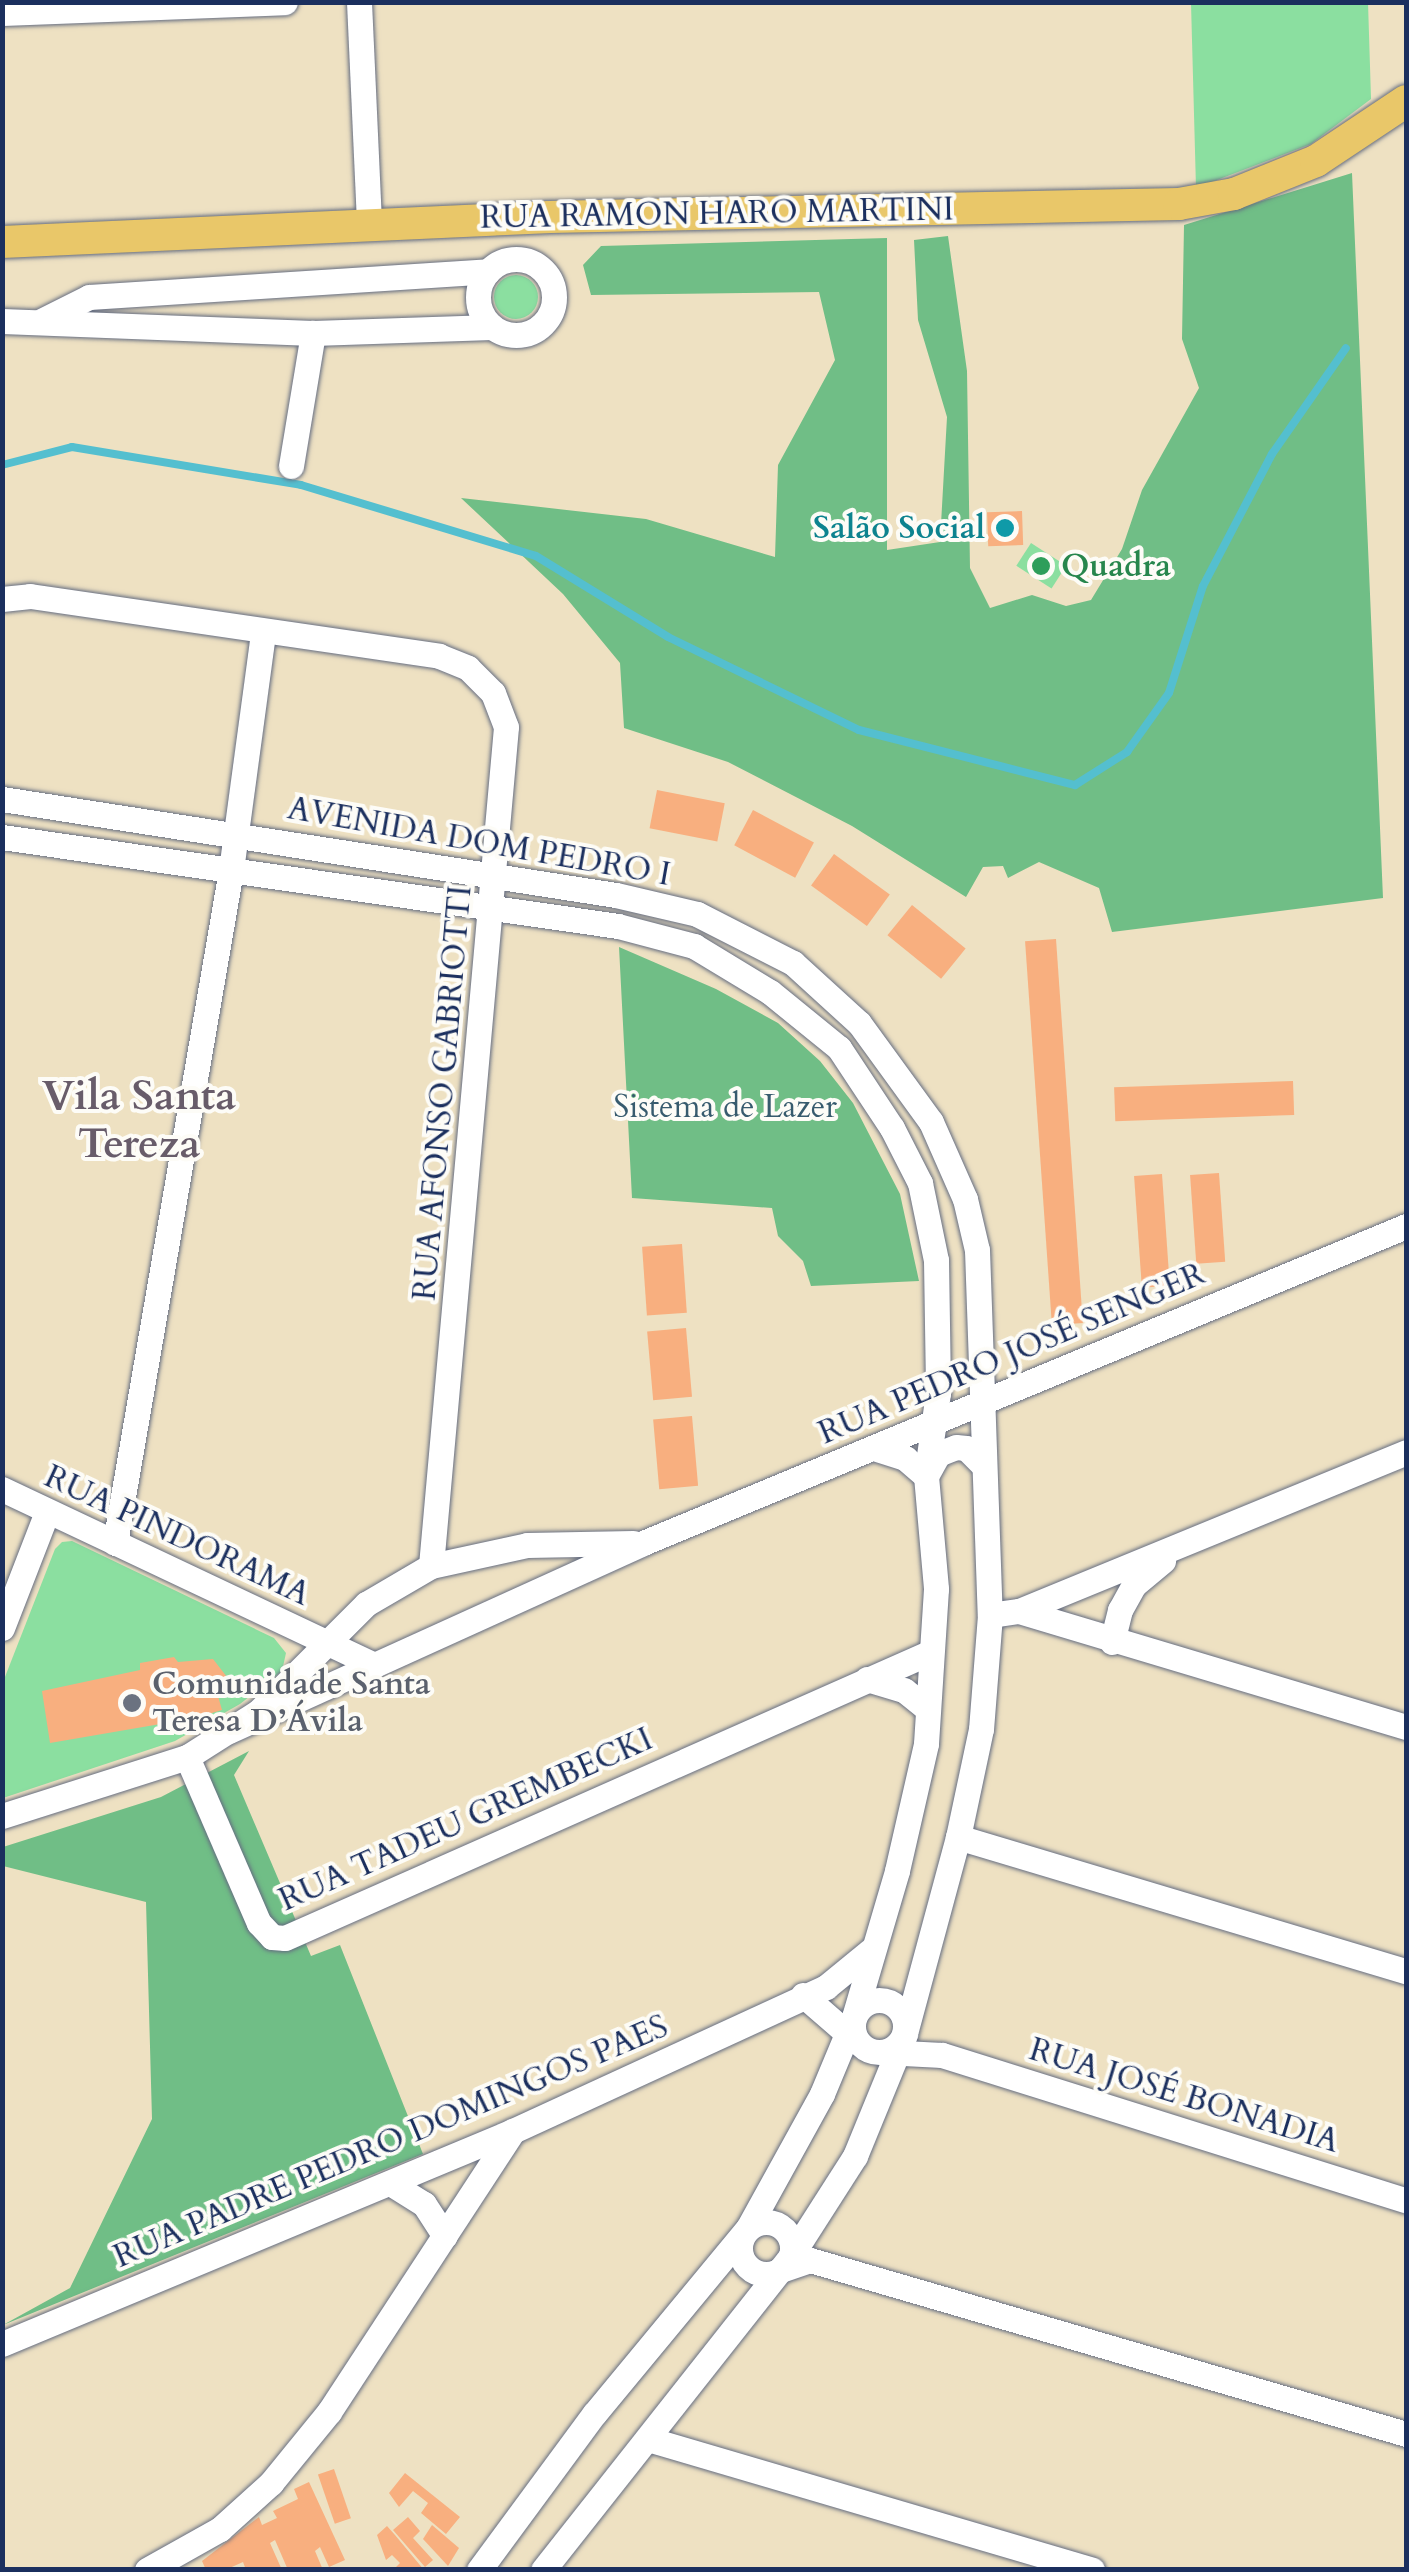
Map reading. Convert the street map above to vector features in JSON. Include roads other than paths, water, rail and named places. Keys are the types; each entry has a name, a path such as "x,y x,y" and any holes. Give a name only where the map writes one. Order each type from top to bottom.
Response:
{"main road":[{"name":"RUA RAMON HARO MARTINI","path":"2,242 369,223 1178,204 1234,194 1316,161 1406,101"}],"street":[{"path":"2,13 285,2"},
{"path":"360,2 369,223"},
{"path":"2,321 313,333 492,327 514,335 538,328 547,319 554,296 545,273 524,260 511,259 488,271 89,297 44,320"},
{"path":"488,271 478,294 484,318 492,327"},
{"path":"291,466 313,333"},
{"name":"RUA AFONSO GABRIOTTI","path":"2,599 30,596 439,656 468,668 493,694 506,726 494,909 431,1566"},
{"path":"115,1542 237,834 263,632"},
{"name":"AVENIDA DOM PEDRO I","path":"2,799 616,895 697,914 793,963 858,1023 931,1122 965,1199 978,1250 984,1402 990,1614 981,1729 958,1837 899,2033 855,2156 790,2256 543,2570"},
{"name":"AVENIDA DOM PEDRO I","path":"2,837 618,926 694,946 770,992 839,1048 892,1128 920,1183 936,1260 938,1394 926,1476 936,1589 926,1744 858,2018 822,2094 744,2233 594,2414 478,2570"},
{"name":"RUA PEDRO JOSÉ SENGER","path":"229,1731 367,1662 643,1542 1406,1226"},
{"path":"874,1448 891,1450 926,1476 938,1454 956,1447 966,1448 984,1466"},
{"path":"990,1614 1019,1611 1406,1452"},
{"name":"RUA PINDORAMA","path":"2,1489 367,1662"},
{"path":"2,1628 47,1512"},
{"path":"1112,1642 1120,1610 1134,1585 1157,1565 1201,1538"},
{"name":"RUA PEDRO JOSÉ SENGER","path":"2,1816 188,1757 268,1703 349,1618 385,1591 431,1566 527,1544 643,1542"},
{"path":"527,1544 541,1559 544,1572 539,1587 530,1594"},
{"path":"1019,1611 1112,1642 1406,1726"},
{"path":"349,1618 349,1636 367,1662"},
{"name":"RUA TADEU GREMBECKI","path":"188,1757 259,1923 272,1937 286,1938 931,1652"},
{"path":"867,1679 889,1682 926,1708"},
{"path":"958,1837 1406,1972"},
{"name":"RUA PADRE PEDRO DOMINGOS PAES","path":"2,2344 513,2131 838,1980 876,1946"},
{"path":"803,1996 899,2033 942,2055"},
{"name":"RUA PADRE PEDRO DOMINGOS PAES","path":"803,1996 858,2018"},
{"path":"858,2018 870,2051 899,2033"},
{"name":"RUA JOSÉ BONADIA","path":"899,2033 942,2055 1406,2200"},
{"path":"148,2570 220,2529 272,2483 330,2412 513,2131"},
{"path":"390,2183 424,2204 445,2236"},
{"path":"790,2256 774,2222 744,2233 739,2252 745,2265 756,2273 790,2256 1406,2434"},
{"path":"648,2439 1092,2570"}],"waterway":[{"path":"2,465 72,447 301,485 536,556 668,637 859,730 1075,785 1127,752 1169,693 1203,586 1272,454 1346,348"}],"place":[{"name":"Salão Social","path":"1005,528"},
{"name":"Quadra","path":"1041,566"},
{"name":"Comunidade Santa Teresa D’Ávila","path":"132,1703"}],"district":[{"name":"Vila Santa Tereza","path":"139,1120"}],"park label":[{"name":"Sistema de Lazer","path":"725,1107"}]}
